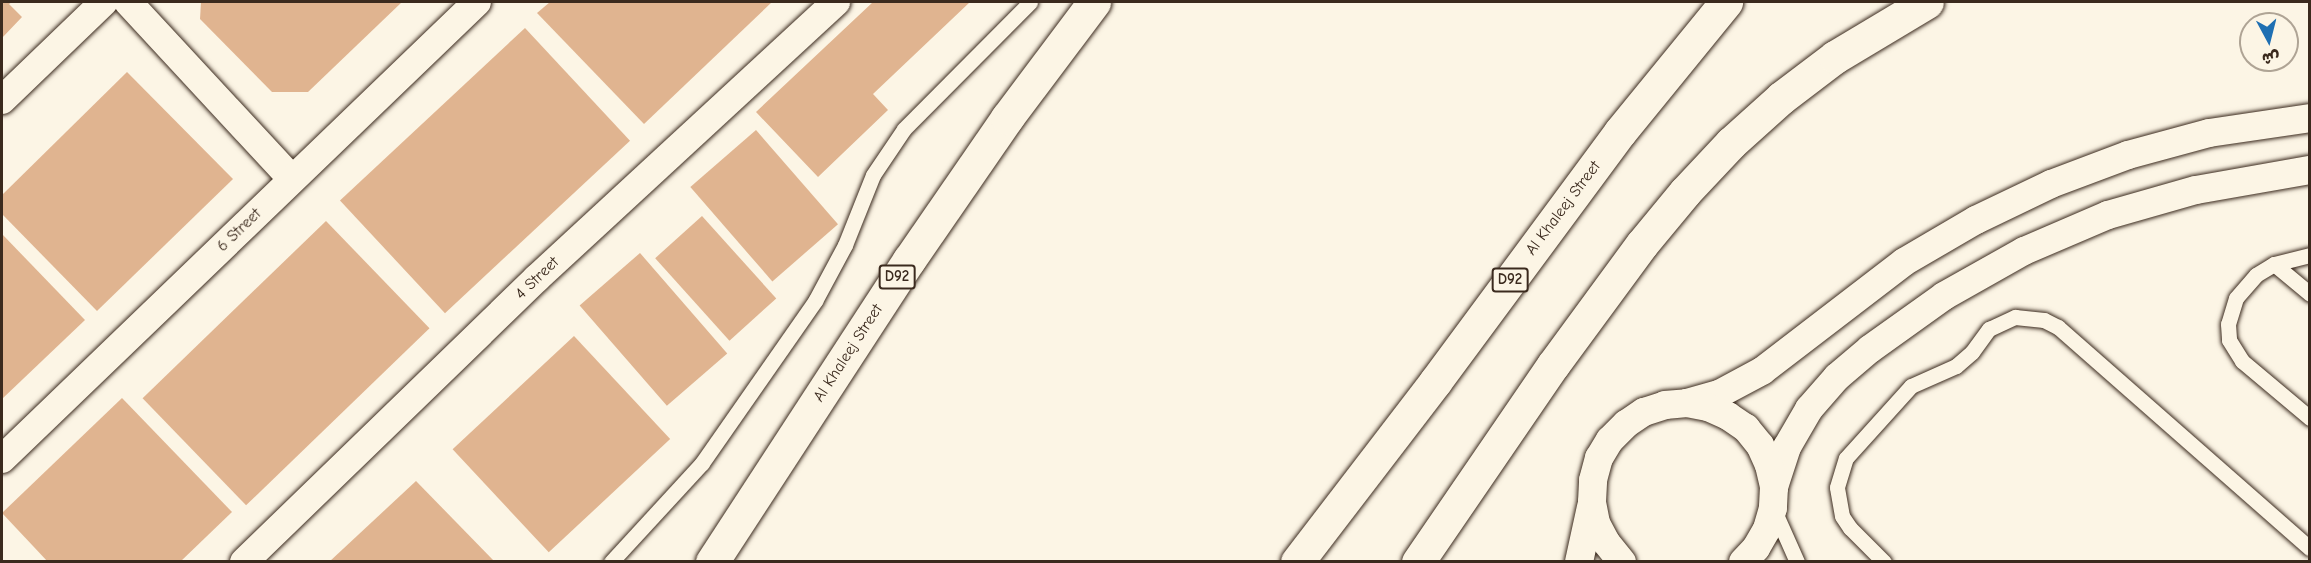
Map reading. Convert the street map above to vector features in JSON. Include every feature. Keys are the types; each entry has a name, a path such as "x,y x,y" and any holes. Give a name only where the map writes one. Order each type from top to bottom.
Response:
{"main road":[{"name":"Al Khaleej Street","path":"712,561 909,260 1007,118 1094,2"},
{"name":"Al Khaleej Street","path":"1297,561 1436,382 1620,132 1726,2"},
{"path":"1418,561 1553,365 1642,244 1684,192 1731,143 1781,98 1835,57 1927,2"}],"street":[{"path":"2,100 104,2"},
{"path":"128,2 292,179"},
{"name":"6 Street","path":"2,459 477,2"},
{"name":"4 Street","path":"244,561 571,247 836,2"},
{"path":"1579,561 1599,458 1610,440 1626,424 1644,412 1665,405 1687,403 1719,394 1762,371 1904,262 1976,220 2051,184 2128,155 2209,133 2310,118"},
{"path":"1743,561 1756,548 1767,529 1787,447 1809,410 1837,377 1870,349 1944,296 2024,251 2108,215 2196,190 2310,170"},
{"path":"1687,403 1708,407 1746,428 1760,446 1769,465 1774,497"},
{"path":"1592,502 1596,523 1606,542 1622,561"}],"lane":[{"path":"611,561 702,463 815,301 840,255 873,175 904,129 1030,2"},
{"path":"2310,255 2274,264 2248,281 2236,298 2228,324 2229,340 2242,361 2310,418"},
{"path":"2274,264 2310,294"},
{"path":"1884,561 1850,528 1842,516 1837,487 1845,458 1911,386 1956,366 1972,352 1989,329 2015,317 2044,320 2058,327 2310,548"},
{"path":"1774,497 1797,561"}],"building":[{"path":"2,2 12,2 9,4 22,17 2,38"},
{"path":"201,2 402,2 308,92 272,92 200,19"},
{"path":"550,2 772,2 644,124 537,13"},
{"path":"873,2 970,2 873,94 888,110 818,177 756,112"},
{"path":"525,28 630,141 445,313 340,201"},
{"path":"127,72 233,179 97,311 2,214 2,195"},
{"path":"756,130 838,224 772,281 690,187"},
{"path":"702,216 776,298 729,341 655,258"},
{"path":"326,221 430,328 246,505 143,398"},
{"path":"2,234 85,320 2,399"},
{"path":"640,253 727,353 667,406 580,305"},
{"path":"574,336 670,439 549,552 453,449"},
{"path":"122,398 232,512 180,562 48,562 2,513"},
{"path":"416,481 495,562 329,562"}]}
